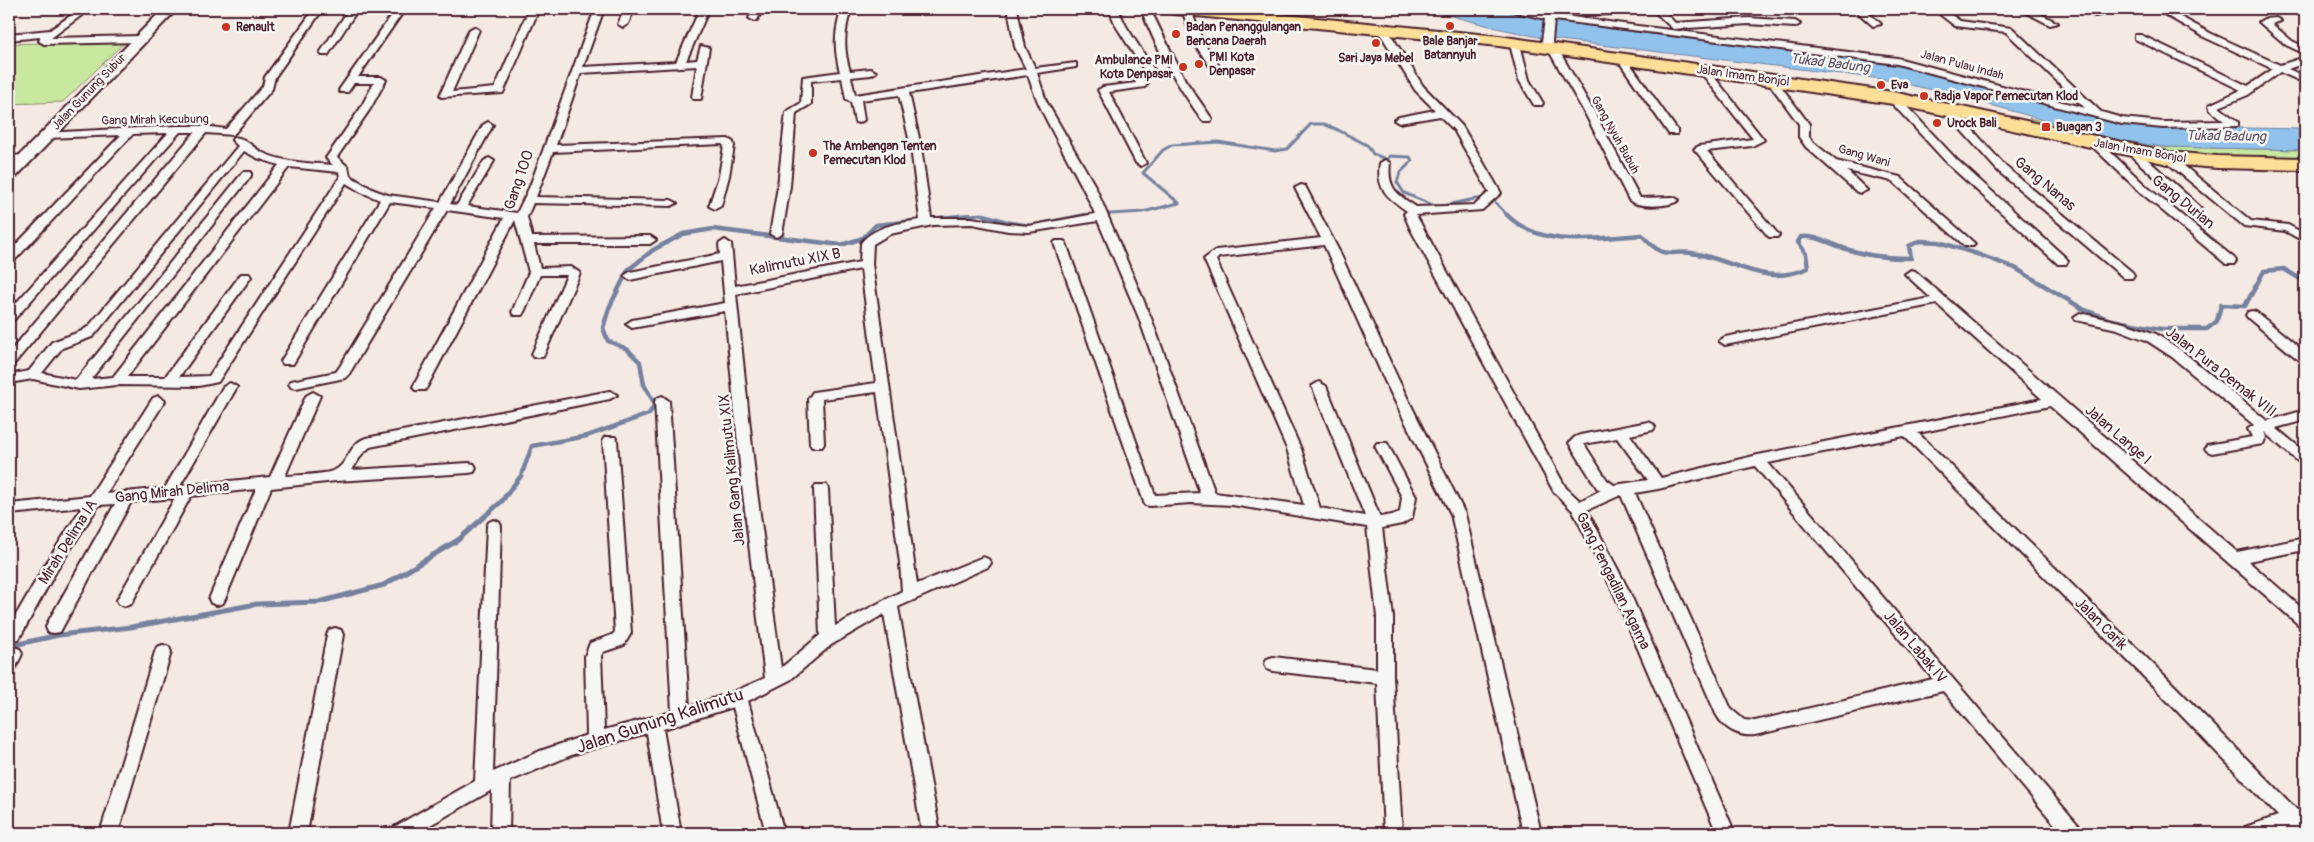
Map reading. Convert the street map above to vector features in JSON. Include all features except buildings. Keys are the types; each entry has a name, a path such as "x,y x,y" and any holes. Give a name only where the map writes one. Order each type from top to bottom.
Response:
{"highway":[{"name":"Jalan Imam Bonjol","path":"1181,9 1515,44 1550,46 1623,60 1770,79 1893,98 2096,144 2168,158 2199,161 2305,164"}],"street":[{"path":"85,9 52,32 44,41 140,39"},
{"name":"Jalan Gunung Subur","path":"9,175 170,9"},
{"name":"Gang Mirah Kecubung","path":"47,135 177,129 203,129 229,133 268,87 270,77 318,9"},
{"path":"325,53 354,9"},
{"path":"344,90 400,9"},
{"path":"474,30 444,95 499,91 534,9"},
{"name":"Gang 100","path":"534,272 528,241 516,216 529,200 599,9"},
{"path":"623,24 629,9"},
{"path":"680,64 705,9"},
{"path":"846,9 838,34 840,57 851,99 1073,65"},
{"path":"1012,9 1020,47 1032,72 1041,101 1088,186 1145,318 1176,409 1210,499"},
{"path":"1114,9 1121,26 1151,73 1139,78 1141,85 1103,90 1141,163"},
{"path":"1145,9 1180,80 1192,100 1207,119"},
{"path":"1181,9 1197,40 1216,69"},
{"name":"Jalan Pulau Indah","path":"1515,9 1550,18 1730,42 1876,58 1922,67 2099,116 2163,125 2234,125 2213,106 2248,90 2280,68 2305,60"},
{"path":"1657,9 1674,26 1740,22 1795,24"},
{"path":"1550,46 1550,18 1570,12 1668,9"},
{"path":"1859,9 1876,24"},
{"path":"1938,9 1958,24 2009,30 2099,116"},
{"path":"2024,9 2052,23"},
{"path":"2089,9 2098,14"},
{"path":"2160,9 2209,36 2305,80"},
{"path":"2296,9 2305,12"},
{"path":"2276,22 2264,22 2290,43 2305,51"},
{"path":"1384,30 1419,88 1443,112 1467,141 1496,193 1478,208 1414,211 1388,191 1383,181 1385,163"},
{"path":"9,37 52,32"},
{"path":"2138,37 2248,90"},
{"path":"1515,44 1524,80 1538,103"},
{"name":"Gang Nyuh Bubuh","path":"1550,46 1592,117 1599,134 1635,200 1640,203 1673,200"},
{"path":"697,96 704,48"},
{"path":"1623,60 1672,132"},
{"path":"1922,67 1921,60 1936,61"},
{"path":"577,70 702,62"},
{"path":"1704,70 1759,140 1752,143 1700,148 1739,198 1773,235"},
{"path":"776,234 784,186 791,112 806,104 807,78 871,72"},
{"name":"Gang Wani","path":"1770,79 1804,124 1806,140 1833,164 1897,180 1969,244"},
{"path":"350,80 381,80 365,109 331,156 332,160 367,192 387,198 460,210 516,216 420,387"},
{"path":"903,90 916,147 926,220"},
{"path":"856,98 859,120"},
{"path":"1893,98 1915,125 1944,154 2062,261"},
{"name":"Gang Nanas","path":"1949,110 2002,169 2128,275"},
{"path":"1399,120 1443,112"},
{"path":"296,384 344,372 443,207 488,125"},
{"path":"9,318 177,129"},
{"path":"9,360 203,129"},
{"path":"1058,132 1073,130"},
{"path":"9,259 129,132"},
{"path":"229,133 242,146 259,156 286,164 345,173"},
{"path":"548,148 724,141 729,146 724,176 715,206"},
{"name":"Gang Durian","path":"2096,144 2143,189 2230,260"},
{"path":"32,375 57,344 86,334 93,329 242,146"},
{"path":"2132,151 2195,208"},
{"path":"9,159 25,158"},
{"path":"2168,158 2248,224 2288,228 2305,239"},
{"path":"460,210 489,160"},
{"path":"116,380 286,164"},
{"path":"1833,164 1861,190"},
{"path":"9,379 32,375 79,385 116,380 205,382 215,376 345,173"},
{"path":"79,385 247,174"},
{"path":"1301,188 1328,241 1391,379 1458,514 1488,636 1532,833"},
{"path":"288,361 387,198"},
{"path":"529,200 671,203"},
{"name":"Gang Pengadilan Agama","path":"1414,211 1410,214 1416,228 1514,408 1561,492 1579,508 1622,593 1726,833"},
{"path":"910,593 908,563 866,264 866,243 880,232 926,220 965,221 1029,229 1100,213"},
{"path":"528,241 650,240"},
{"path":"1314,512 1294,449 1210,259 1216,254 1328,241"},
{"path":"1060,243 1150,501 1184,497 1314,512 1374,522 1403,518 1407,514 1409,497 1382,446"},
{"name":"Jalan Gang Kalimutu XIX","path":"630,276 725,250 731,292 749,485 774,681"},
{"name":"Kalimutu XIX B","path":"731,292 866,264"},
{"path":"518,312 534,272 571,271 574,274 538,354"},
{"name":"Jalan Lange I","path":"1911,274 2053,401 2305,620"},
{"path":"169,381 245,277"},
{"path":"1725,340 1940,300"},
{"path":"632,324 732,306"},
{"path":"2252,315 2305,358"},
{"name":"Jalan Pura Demak VIII","path":"2080,317 2120,326 2151,337 2177,354 2305,459"},
{"path":"817,444 815,399 818,395 883,386"},
{"path":"1319,386 1365,495 1374,522 1384,617 1393,833"},
{"path":"170,492 230,387"},
{"path":"336,476 343,473 359,448 366,443 610,395"},
{"path":"217,599 270,483 313,396"},
{"path":"662,401 681,715"},
{"path":"1579,508 1619,490 1658,484 1758,460 1906,429 2053,401"},
{"name":"Mirah Delima IA","path":"14,634 50,569 158,402"},
{"path":"2212,448 2258,441 2259,437 2255,429 2305,415"},
{"path":"1648,427 1580,440 1576,443 1602,484 1619,490 1724,714 1734,724 1744,729 1756,728 1946,683"},
{"name":"Jalan Carik","path":"1906,429 2301,823"},
{"path":"1621,433 1658,484"},
{"path":"596,740 593,656 596,648 618,640 623,632 610,440"},
{"name":"Jalan Labak IV","path":"1758,460 2073,833"},
{"name":"Gang Mirah Delima","path":"9,509 336,476 469,468"},
{"path":"821,489 828,638"},
{"path":"125,600 186,491"},
{"path":"54,627 127,496"},
{"path":"484,784 494,526"},
{"path":"2234,558 2305,544"},
{"name":"Jalan Gunung Kalimutu","path":"401,833 501,776 596,740 739,697 774,681 788,672 828,638 910,593 983,563"},
{"path":"890,604 931,833"},
{"path":"298,833 334,635"},
{"path":"109,833 163,652"},
{"path":"1273,664 1385,677"},
{"path":"739,697 775,833"},
{"path":"654,724 672,833"},
{"path":"500,833 501,776"},
{"path":"2252,833 2301,823"}],"green space":[{"path":"127,40 63,102 9,104 9,44"},
{"path":"2029,118 2107,138 2162,147 2305,150 2305,161 2259,160 2151,152 2035,126 2035,122"}],"water":[{"name":"Tukad Badung","path":"1424,9 1498,9 1541,18 1619,30 1894,64 1941,73 2084,114 2116,120 2189,127 2305,129 2305,150 2162,147 2107,138 1956,95 1882,79 1543,38"}],"waterway":[{"path":"1081,216 1143,212 1179,203 1143,173 1163,150 1172,145 1218,142 1275,151 1287,149 1311,124 1324,124 1338,130 1367,145 1373,154 1388,160 1389,156 1410,157 1412,161 1400,173 1397,182 1404,193 1437,207 1475,199 1492,199 1507,215"},
{"path":"958,216 981,214 988,216"},
{"path":"940,218 970,215"},
{"path":"984,215 1010,223 1031,226 1081,216"},
{"path":"1081,216 1086,215"},
{"path":"1507,215 1521,226 1554,238 1589,239 1642,235 1650,244 1663,252 1697,254 1752,271 1778,275 1808,268 1806,254 1798,242 1801,237 1815,238 1867,255 1896,258 1911,258 1909,246 1920,241 1939,242 2015,268 2083,309 2111,320 2161,329 2207,329 2217,321 2221,305 2245,306 2264,271 2284,269 2305,282"},
{"path":"509,491 521,476 532,446 587,436 649,414 655,404 644,385 640,362 627,349 608,341 603,328 609,308 628,270 653,250 683,234 713,229 841,245 863,238 876,225 913,221"},
{"path":"9,646 59,635 131,627 257,604 319,602 384,585 458,540 502,501 510,490"}],"place":[{"name":"Bale Banjar Batannyuh","path":"1450,26"},
{"name":"Renault","path":"226,27"},
{"name":"Badan Penanggulangan Bencana Daerah","path":"1176,34"},
{"name":"Sari Jaya Mebel","path":"1376,43"},
{"name":"PMI Kota Denpasar","path":"1199,64"},
{"name":"Ambulance PMI Kota Denpasar","path":"1183,67"},
{"name":"Eva","path":"1881,85"},
{"name":"Radja Vapor Pemecutan Klod","path":"1924,96"},
{"name":"Urock Bali","path":"1937,123"},
{"name":"Buagan 3","path":"2046,127"},
{"name":"The Ambengan Tenten Pemecutan Klod","path":"813,153"}]}
